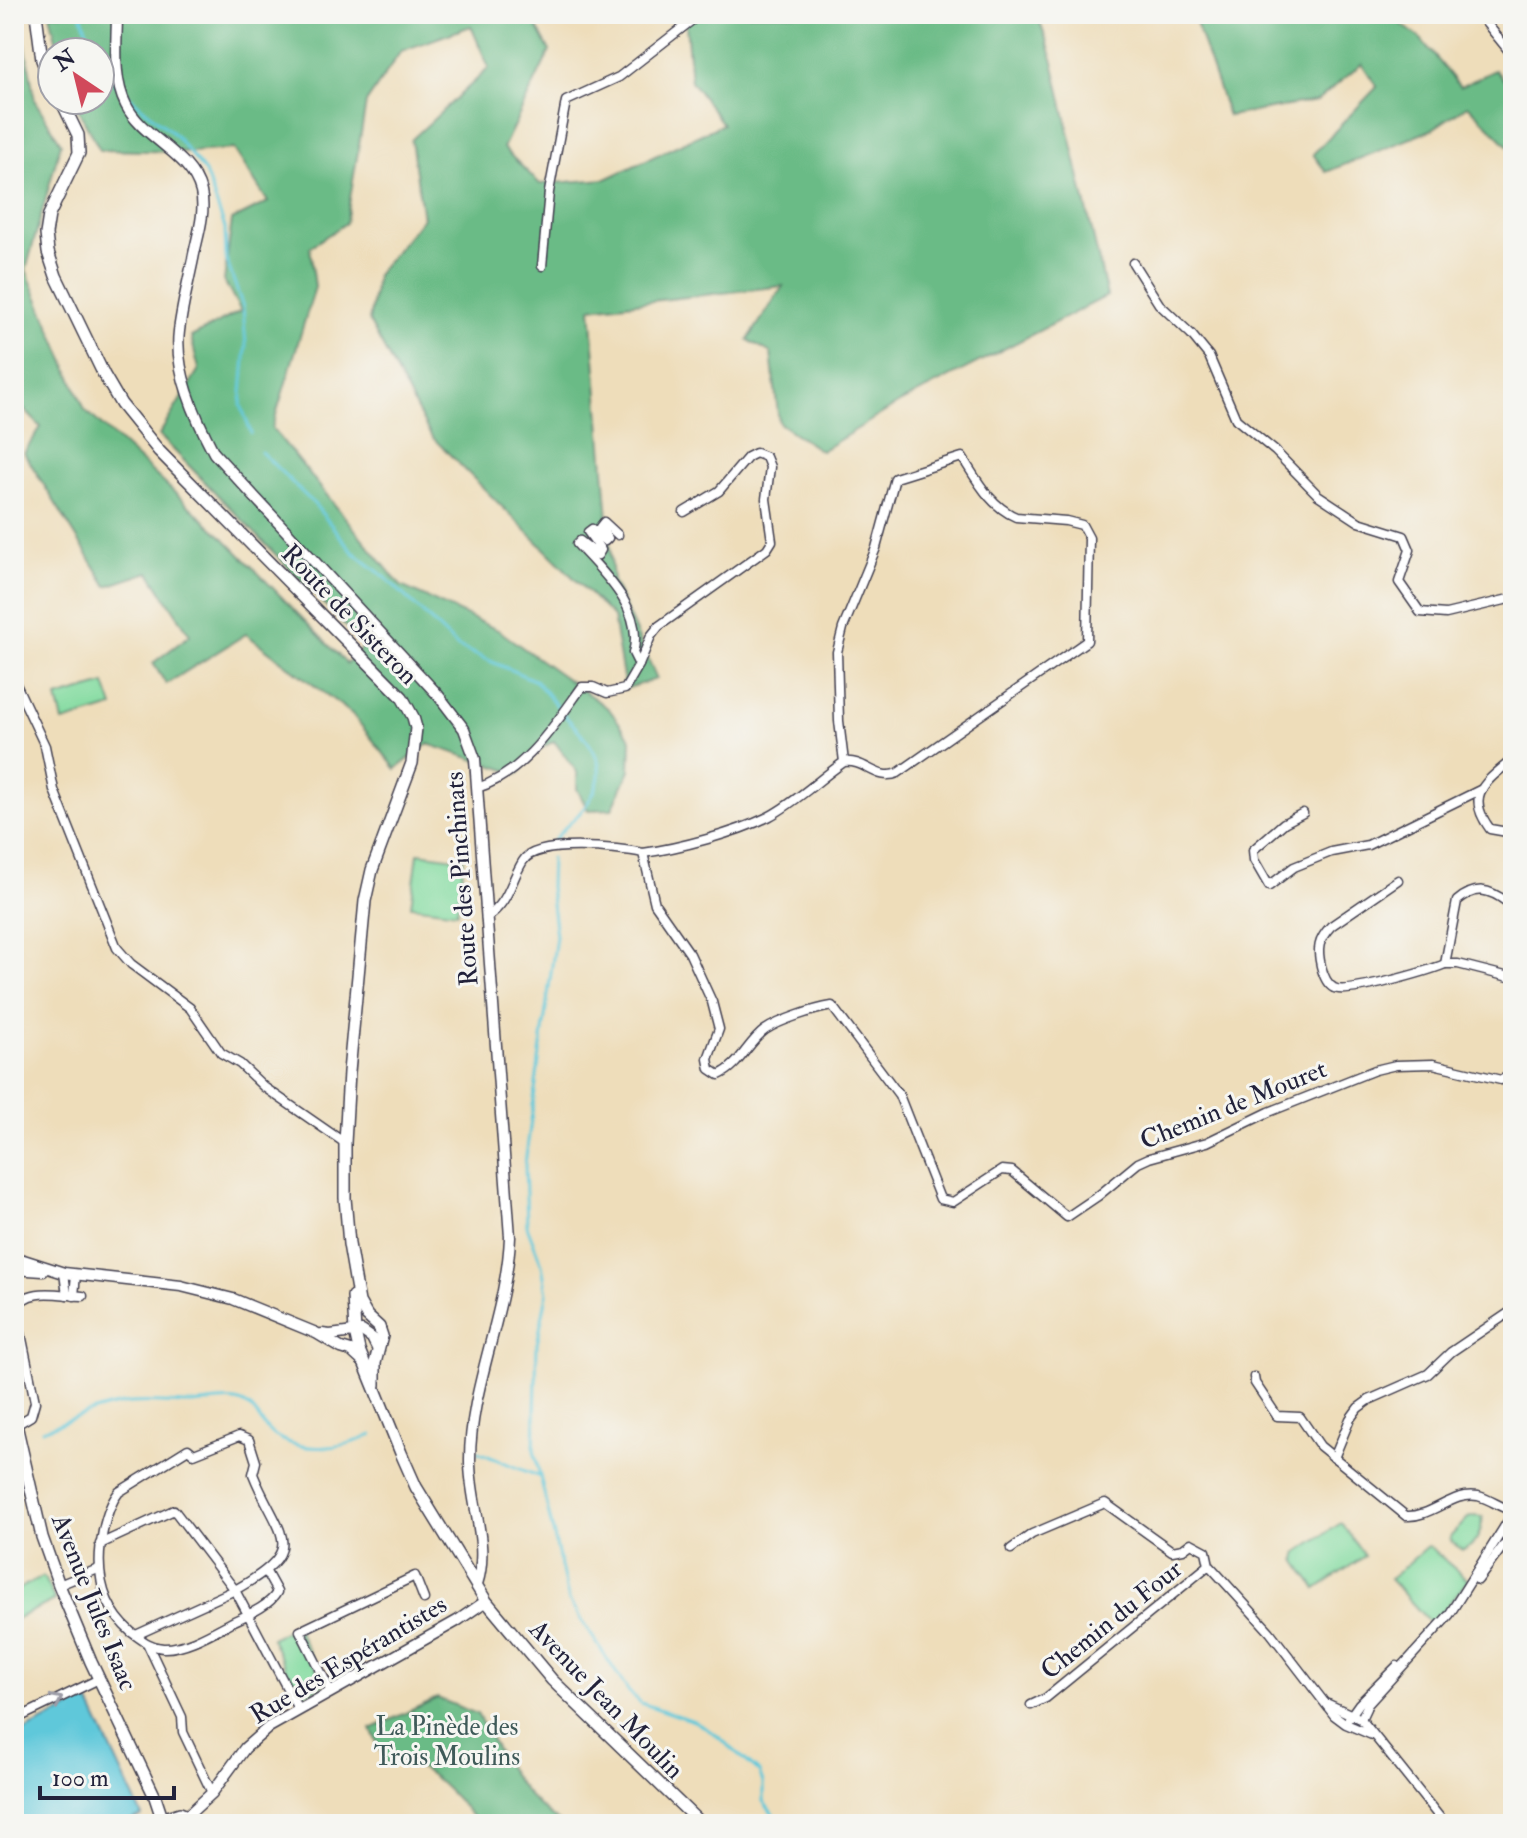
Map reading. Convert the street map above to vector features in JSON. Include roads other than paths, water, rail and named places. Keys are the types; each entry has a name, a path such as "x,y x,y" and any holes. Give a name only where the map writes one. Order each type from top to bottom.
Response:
{"main road":[{"path":"36,14 39,36"},
{"name":"Route de Sisteron","path":"69,116 78,135 79,153 76,164 55,197 49,215 46,234 48,252 56,276 104,375 121,404 159,451 402,697 413,717 416,740 412,763 372,870 365,901 345,1143 347,1230 354,1280 362,1309 379,1341 375,1385"},
{"name":"Route de Sisteron","path":"354,1280 353,1315 358,1332 355,1350 375,1385 416,1487 486,1601"},
{"name":"Avenue Jules Isaac","path":"15,1420 38,1523 59,1585 99,1679 167,1821"},
{"name":"Avenue Jean Moulin","path":"486,1601 552,1680 701,1824"},
{"path":"167,1821 180,1813 191,1821"}],"street":[{"name":"Route des Pinchinats","path":"117,14 116,57 123,98 131,113 189,169 200,191 203,213 178,334 183,372 197,421 214,453 457,717 471,745 477,788 510,1237 504,1293 470,1441 483,1564 477,1584"},
{"path":"542,266 549,192 566,101 619,77 700,14"},
{"path":"1479,14 1513,56"},
{"path":"1133,263 1159,304 1209,356 1236,419 1275,451 1318,495 1359,522 1404,536 1410,550 1399,582 1420,612 1446,614 1509,599 1513,601"},
{"path":"477,788 491,784 532,753 582,687 593,687 607,693 625,689 659,626 767,549 772,541 766,499 770,467 766,457 756,453 748,457 719,491 684,512"},
{"path":"486,918 504,901 522,862 539,850 588,847 643,853 666,850 741,828 769,816 844,762 855,761 883,776 898,773 1087,641 1089,538 1082,525 1008,514 994,504 962,457 895,478 873,557 843,628 837,652 844,762"},
{"path":"618,535 604,522 600,527 608,538 605,541 592,529 588,532 601,550 598,555 580,541 577,544 620,592 633,625 636,642 633,653 639,665"},
{"path":"14,680 45,746 54,790 117,948 131,964 190,1008 221,1053 345,1143"},
{"path":"1303,813 1284,823 1253,850 1254,860 1269,886 1294,867 1331,852 1368,845 1482,789 1513,759"},
{"path":"1482,789 1477,799 1480,815 1490,829 1513,833"},
{"name":"Chemin de Mouret","path":"643,853 655,904 690,954 712,1002 719,1029 708,1059 710,1069 719,1075 730,1070 765,1031 817,1009 832,1006 899,1095 940,1199 953,1202 1006,1170 1012,1171 1067,1217 1138,1163 1207,1142 1269,1112 1375,1070 1396,1065 1433,1064 1501,1080 1513,1074"},
{"path":"1398,880 1331,926 1323,935 1318,952 1324,977 1330,985 1344,990 1445,964 1458,964 1513,978"},
{"path":"1445,964 1457,901 1467,894 1484,890 1507,902"},
{"path":"14,1257 65,1273 75,1296 27,1295 19,1301 16,1309 35,1402 31,1416 15,1420"},
{"path":"14,1269 192,1289 233,1299 316,1333 341,1348 355,1350 379,1341"},
{"path":"1334,1458 1350,1419 1358,1408 1428,1374 1451,1352 1513,1310"},
{"path":"341,1334 347,1329 353,1315"},
{"path":"316,1333 358,1332 365,1345 379,1341"},
{"path":"1254,1377 1277,1416 1300,1417 1320,1446 1406,1516 1425,1513 1468,1496 1478,1496 1513,1512 1464,1595"},
{"path":"136,1635 235,1590 266,1572 279,1560 282,1540 278,1523 253,1474 256,1462 253,1447 244,1436 194,1454 188,1449 119,1492 106,1518 100,1544 98,1569 103,1592 114,1612 136,1635 148,1645 182,1717 183,1732 210,1796"},
{"path":"1346,1724 1361,1719 1368,1704 1512,1539 1490,1501"},
{"path":"1011,1549 1032,1534 1105,1503 1172,1551 1183,1549 1191,1543 1206,1551 1209,1565"},
{"path":"100,1544 174,1510 235,1590 298,1709"},
{"name":"Chemin du Four","path":"1031,1705 1046,1698 1209,1565 1270,1632 1334,1715 1346,1724"},
{"path":"59,1585 98,1569"},
{"path":"148,1645 166,1649 191,1641 249,1613 276,1596 277,1592 266,1572"},
{"path":"331,1692 300,1631 415,1576 424,1599"},
{"name":"Rue des Espérantistes","path":"191,1821 245,1748 269,1727 457,1621 486,1601"},
{"path":"1346,1724 1351,1714 1388,1674 1427,1640"},
{"path":"14,1720 99,1679"},
{"name":"Chemin du Four","path":"1327,1703 1361,1719"},
{"path":"1361,1719 1445,1824"},
{"path":"1346,1724 1372,1735"}],"water":[{"path":"88,1699 142,1816 124,1824 15,1824 14,1736"}],"waterway":[{"path":"81,14 89,36"},
{"path":"125,93 175,135 205,172 225,228 226,259 243,307 246,346 241,405 251,433"},
{"path":"261,452 315,505 353,552 386,578 458,647 536,681 557,706"},
{"path":"553,843 590,800 599,773 593,750 563,714"},
{"path":"551,858 550,887 556,936 525,1164 527,1226 542,1265 547,1294 537,1344 534,1450 569,1601 629,1692 641,1703 694,1721 715,1734 759,1772 763,1783 763,1801 780,1824"},
{"path":"42,1430 130,1403 236,1401 249,1407 271,1433 295,1445 322,1448 348,1444 372,1435"},
{"path":"478,1452 538,1476"}],"park label":[{"name":"La Pinède des Trois Moulins","path":"447,1741"}]}
